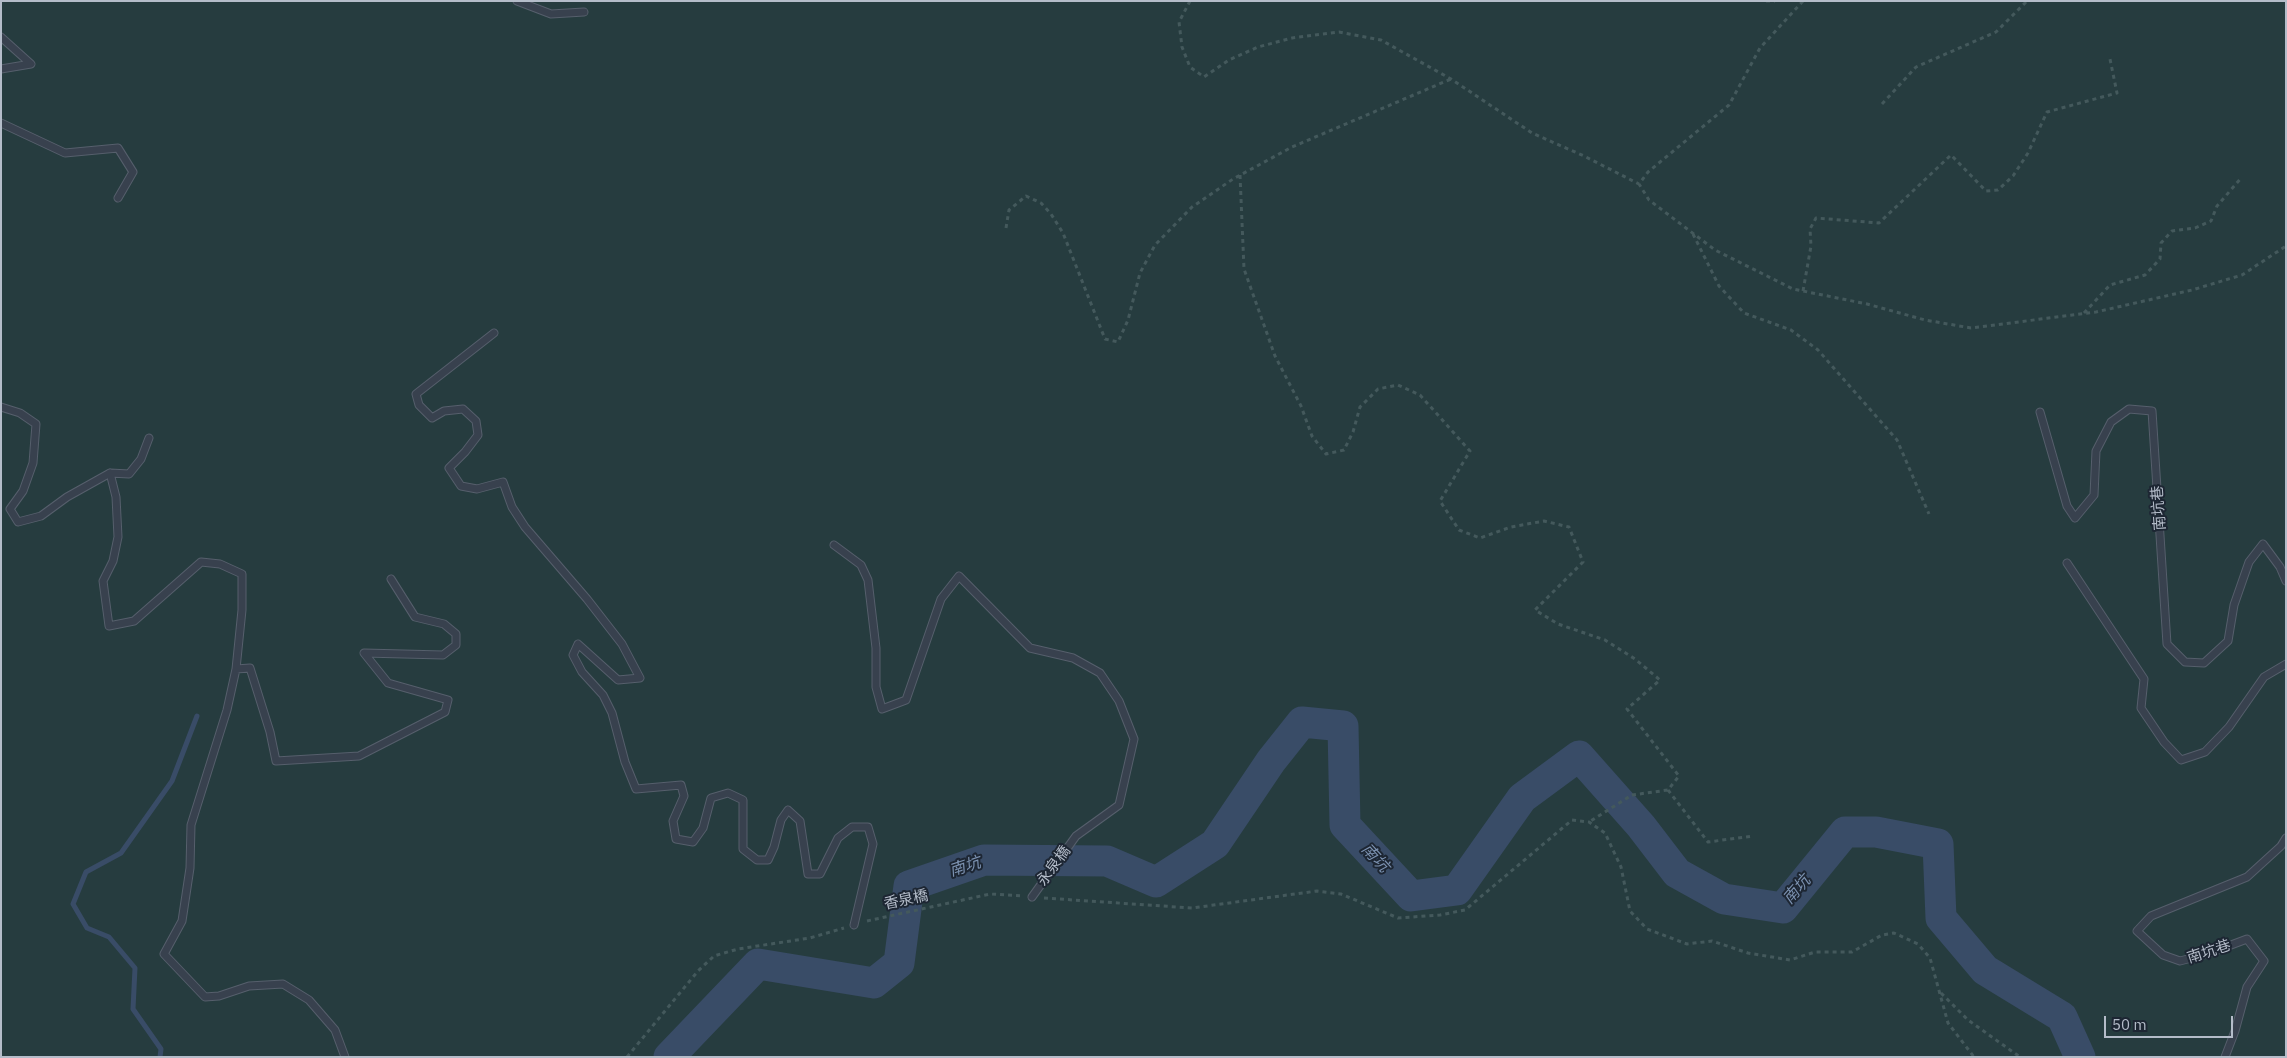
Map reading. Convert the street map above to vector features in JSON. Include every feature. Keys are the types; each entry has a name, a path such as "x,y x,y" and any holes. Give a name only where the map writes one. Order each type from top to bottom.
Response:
{"lane":[{"path":"517,1 551,14 584,12"},
{"path":"1,37 31,64 1,69"},
{"path":"1,123 65,152 118,148 133,172 118,198"},
{"path":"494,333 416,394 419,405 432,418 444,411 463,409 476,421 478,435 466,452 449,468 462,486 477,489 502,482 512,507 525,527 588,599 622,644 640,678 618,680 578,644 573,655 582,672 603,695 612,713 625,762 636,789 681,785 684,796 673,822 676,839 693,842 703,828 711,798 728,793 743,800 744,849 757,860 768,860 774,847 781,820 788,810 800,821 808,874 820,874 838,838 852,827 868,827 873,844 854,925"},
{"path":"1,407 20,413 36,424 33,463 23,491 10,509 18,522 41,516 67,497 110,473 129,474 141,459 150,438"},
{"name":"南坑巷","path":"2040,412 2065,499 2075,518 2094,494 2096,451 2111,422 2130,409 2152,411 2167,644 2185,662 2204,663 2228,641 2234,605 2246,570 2249,562 2264,544 2280,567 2286,581"},
{"path":"110,473 116,497 118,536 112,561 103,581 109,626 134,621 201,562 220,564 242,574 242,610 236,670 227,710 191,826 190,868 182,921 164,954 205,997 219,996 249,986 283,984 309,1000 335,1030 345,1057"},
{"name":"永泉橋","path":"834,545 861,565 868,580 876,648 876,687 882,709 906,700 941,599 959,576 1030,648 1073,658 1100,673 1119,701 1134,740 1119,805 1076,836 1032,896"},
{"path":"2067,563 2144,679 2141,708 2164,742 2180,760 2205,752 2229,727 2264,676 2286,664"},
{"path":"236,670 250,668 270,732 276,761 359,756 445,712 448,700 388,684 364,653 443,655 456,646 456,634 444,624 415,617 391,579"},
{"name":"南坑巷","path":"2225,1057 2235,1031 2247,986 2264,961 2246,940 2180,961 2162,955 2137,931 2151,916 2247,877 2281,846 2286,838"}],"path":[{"path":"1190,1 1179,22 1182,46 1190,67 1204,77 1229,60 1258,47 1292,38 1339,32 1381,40 1451,79 1532,133 1584,156 1639,184 1648,200 1714,250 1793,289 1867,304 1925,320 1971,328 2084,314 2192,290 2242,275 2286,246"},
{"path":"1766,1 1774,1"},
{"path":"1639,184 1648,172 1728,105 1760,48 1803,1"},
{"path":"1882,104 1916,67 1996,32 2027,1"},
{"path":"1803,291 1811,246 1810,229 1816,218 1880,223 1951,155 1986,191 1998,190 2013,176 2028,153 2047,112 2117,93 2110,59"},
{"path":"1006,228 1009,210 1026,196 1041,203 1051,214 1063,233 1105,339 1118,342 1128,320 1140,273 1155,245 1192,207 1240,175 1292,147 1451,79"},
{"path":"1240,175 1244,269 1275,356 1301,406 1312,436 1326,454 1344,450 1353,432 1360,407 1378,389 1398,385 1420,396 1470,452 1440,501 1459,530 1480,538 1511,527 1544,521 1570,527 1583,562 1535,610 1558,624 1605,640 1635,659 1660,680 1627,709 1679,776 1668,790 1632,794 1589,822 1605,833 1621,866 1630,911 1647,929 1687,944 1712,941 1748,953 1790,960 1815,952 1852,952 1882,935 1894,933 1918,944 1930,958 1948,1023 1974,1057"},
{"path":"2084,314 2110,285 2145,275 2160,259 2161,243 2172,231 2195,228 2211,221 2218,206 2242,177"},
{"path":"1693,233 1719,286 1744,313 1791,330 1818,350 1897,440 1929,514"},
{"path":"1668,790 1708,842 1753,836"},
{"name":"香泉橋","path":"627,1057 698,971 714,956 738,949 810,938 877,918 990,894 1192,908 1317,891 1341,894 1398,918 1440,915 1465,910 1572,820 1589,822"},
{"path":"1941,993 1968,1020 2020,1057"}],"green space":[{"path":"1,1 2286,1 2286,1057 1,1057"}],"waterway":[{"path":"160,1057 161,1049 133,1009 135,968 109,937 87,928 73,904 86,872 121,853 172,781 197,716"},
{"name":"南坑","path":"669,1057 758,964 874,983 899,963 909,886 984,860 1107,861 1156,882 1215,844 1271,761 1302,722 1343,726 1345,825 1411,896 1457,890 1522,798 1579,756 1641,826 1677,873 1724,899 1783,908 1845,832 1876,832 1938,844 1941,918 1985,970 2062,1017 2080,1057"}]}
